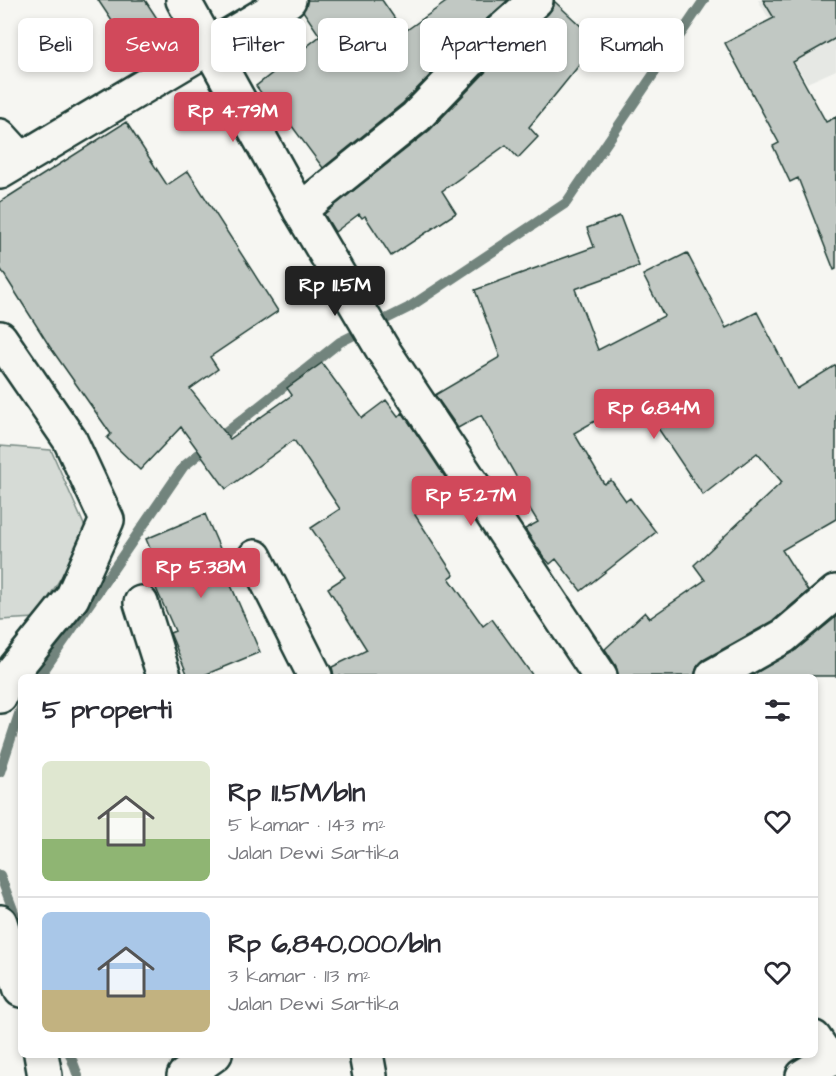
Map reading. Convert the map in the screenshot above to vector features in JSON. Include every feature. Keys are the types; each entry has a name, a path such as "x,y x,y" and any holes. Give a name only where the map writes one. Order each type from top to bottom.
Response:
{"street":[{"path":"183,0 300,210 383,350 599,674"},
{"path":"7,156 209,49 289,0"},
{"path":"300,210 416,117 484,46 536,0"},
{"path":"0,338 70,440 107,520 72,598 6,680 0,696"},
{"path":"255,557 314,674"},
{"path":"716,674 783,636 836,592"},
{"path":"141,603 163,674"},
{"path":"1,928 18,981"},
{"path":"42,1058 45,1076"},
{"path":"184,1076 209,1058"},
{"path":"367,1058 370,1076"}],"shaded area":[{"path":"758,0 836,0 836,70 807,83"},
{"path":"0,446 51,450 88,534 36,618 0,620"}],"building":[{"path":"98,0 145,0 157,18 110,18"},
{"path":"308,0 382,0 394,18 318,18 318,33 303,11"},
{"path":"449,0 508,0 488,18 424,18"},
{"path":"763,0 836,0 836,38 793,62 826,122 836,117 836,269 834,270 798,178 790,182 773,146 779,143 725,43 774,18"},
{"path":"554,1 579,24 579,65 529,127 538,137 518,158 506,145 442,191 456,213 391,256 365,216 362,218 359,214 335,232 324,214 430,130 486,72 567,72 567,18 544,18 554,6"},
{"path":"420,21 420,72 433,72 403,103 323,168 280,110 276,113 256,86 274,72 306,72 306,47 318,38 318,72 408,72 408,29"},
{"path":"126,122 167,185 188,171 278,311 210,357 218,369 190,389 230,439 292,395 287,388 322,363 362,418 386,400 398,416 403,413 453,489 415,515 454,575 449,578 483,626 492,619 532,674 334,674 332,667 367,650 328,588 345,577 311,528 340,509 294,440 226,489 181,427 140,470 107,438 111,434 50,347 0,268 0,202"},
{"path":"620,216 639,266 575,289 598,350 664,316 643,275 687,253 726,328 757,312 797,389 836,365 836,519 782,550 808,591 773,621 703,660 695,674 618,674 616,666 605,649 645,612 650,618 705,580 694,565 782,482 757,453 703,495 637,397 574,433 604,484 611,480 626,501 630,498 656,532 581,591 556,559 550,564 525,529 538,522 522,496 526,494 481,415 458,428 435,395 500,357 475,290 594,247 587,228"},
{"path":"205,514 234,581 230,583 260,652 207,674 187,674 170,633 175,631 155,586 164,582 146,539"},
{"path":"836,617 836,676 754,674 796,650"}],"waterway":[{"path":"41,674 184,466 340,342 408,308 566,203 704,0"},
{"path":"0,772 18,717"},
{"path":"0,875 18,923"},
{"path":"71,1058 78,1076"}]}
